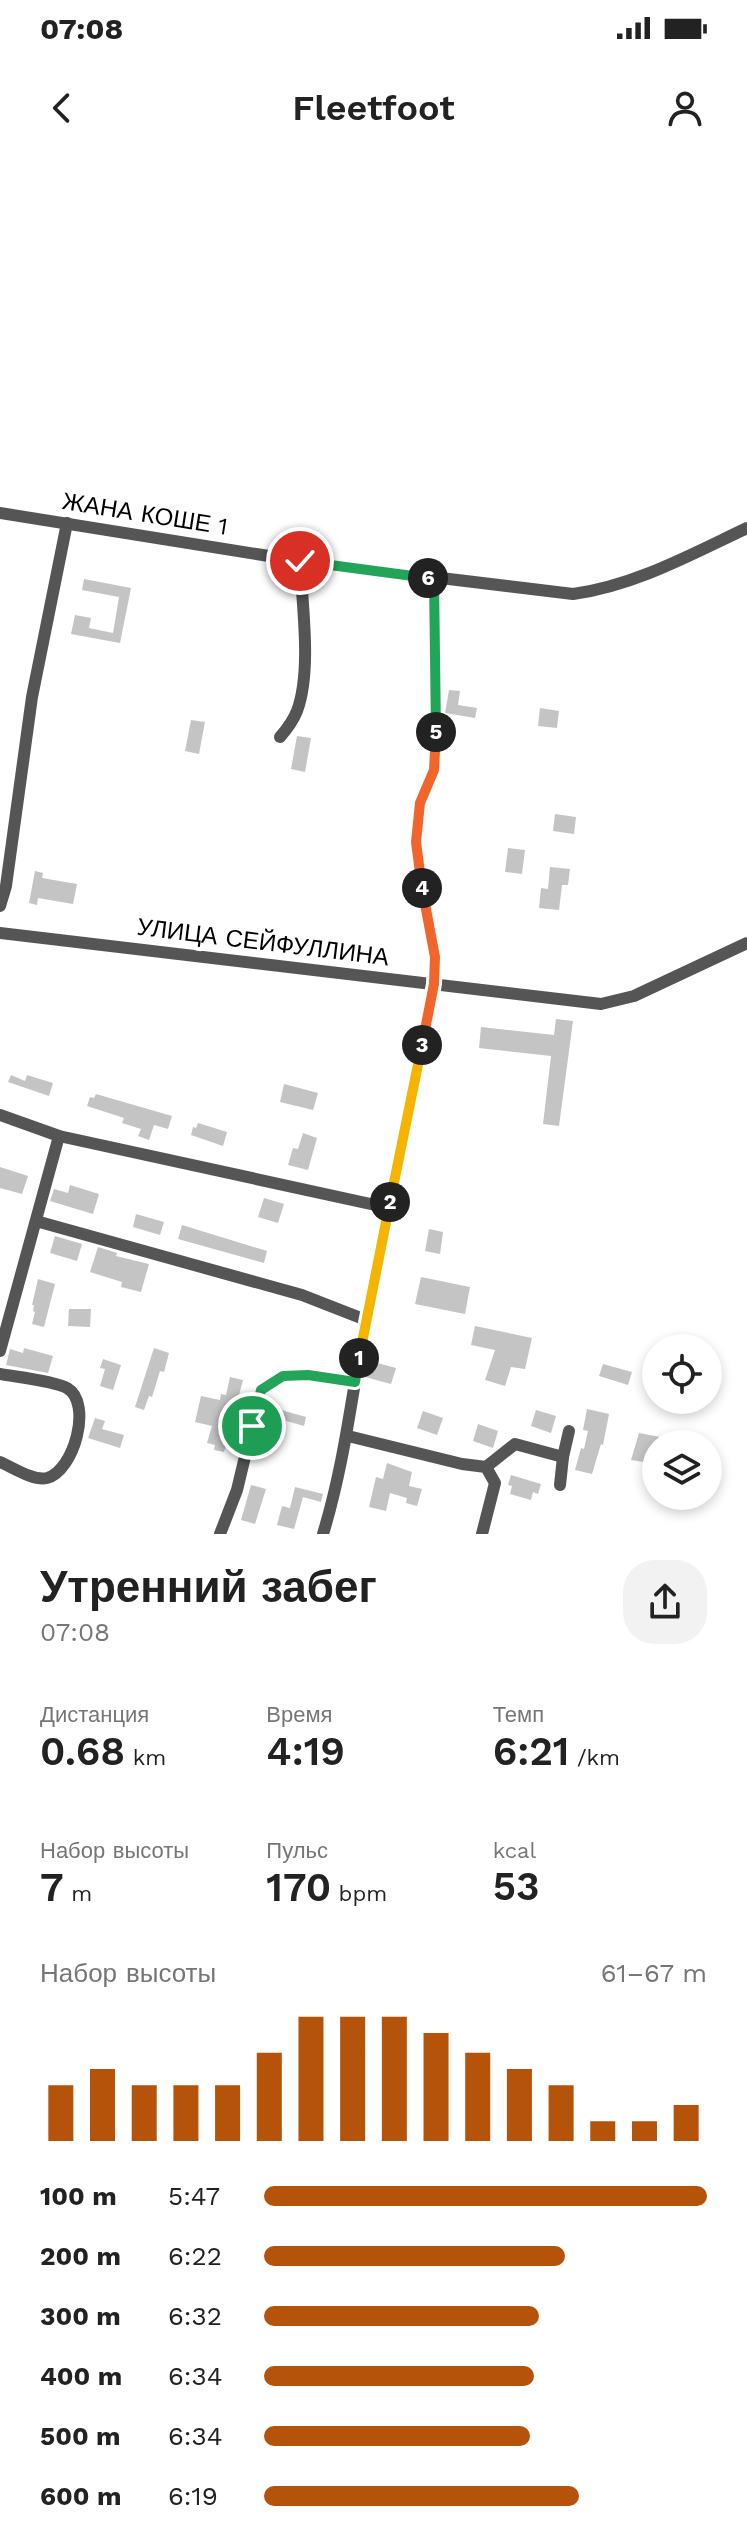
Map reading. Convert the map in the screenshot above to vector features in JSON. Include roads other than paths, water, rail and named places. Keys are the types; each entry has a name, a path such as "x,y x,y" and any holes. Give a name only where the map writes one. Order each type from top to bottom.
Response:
{"street":[{"name":"ЖАНА КОШЕ 1","path":"0,513 300,561 560,593 599,590 674,563 747,528"},
{"path":"0,906 6,886 32,697 67,523"},
{"path":"280,737 299,707 304,677 300,561"},
{"path":"323,1534 348,1436 366,1320 434,984 435,957 426,918 416,842 420,803 434,770 437,747 434,579"},
{"name":"УЛИЦА СЕЙФУЛЛИНА","path":"0,933 601,1004 634,996 747,943"},
{"path":"0,1115 59,1136 389,1208"},
{"path":"0,1351 59,1136"},
{"path":"36,1221 302,1295 366,1320"},
{"path":"0,1374 66,1387 78,1401 78,1420 73,1452 57,1473 38,1478 0,1462"},
{"path":"220,1534 237,1490 261,1390 283,1376 308,1375 355,1382"},
{"path":"560,1485 569,1431"},
{"path":"348,1436 486,1467 515,1444 563,1457"},
{"path":"482,1534 495,1483 486,1467"}]}
